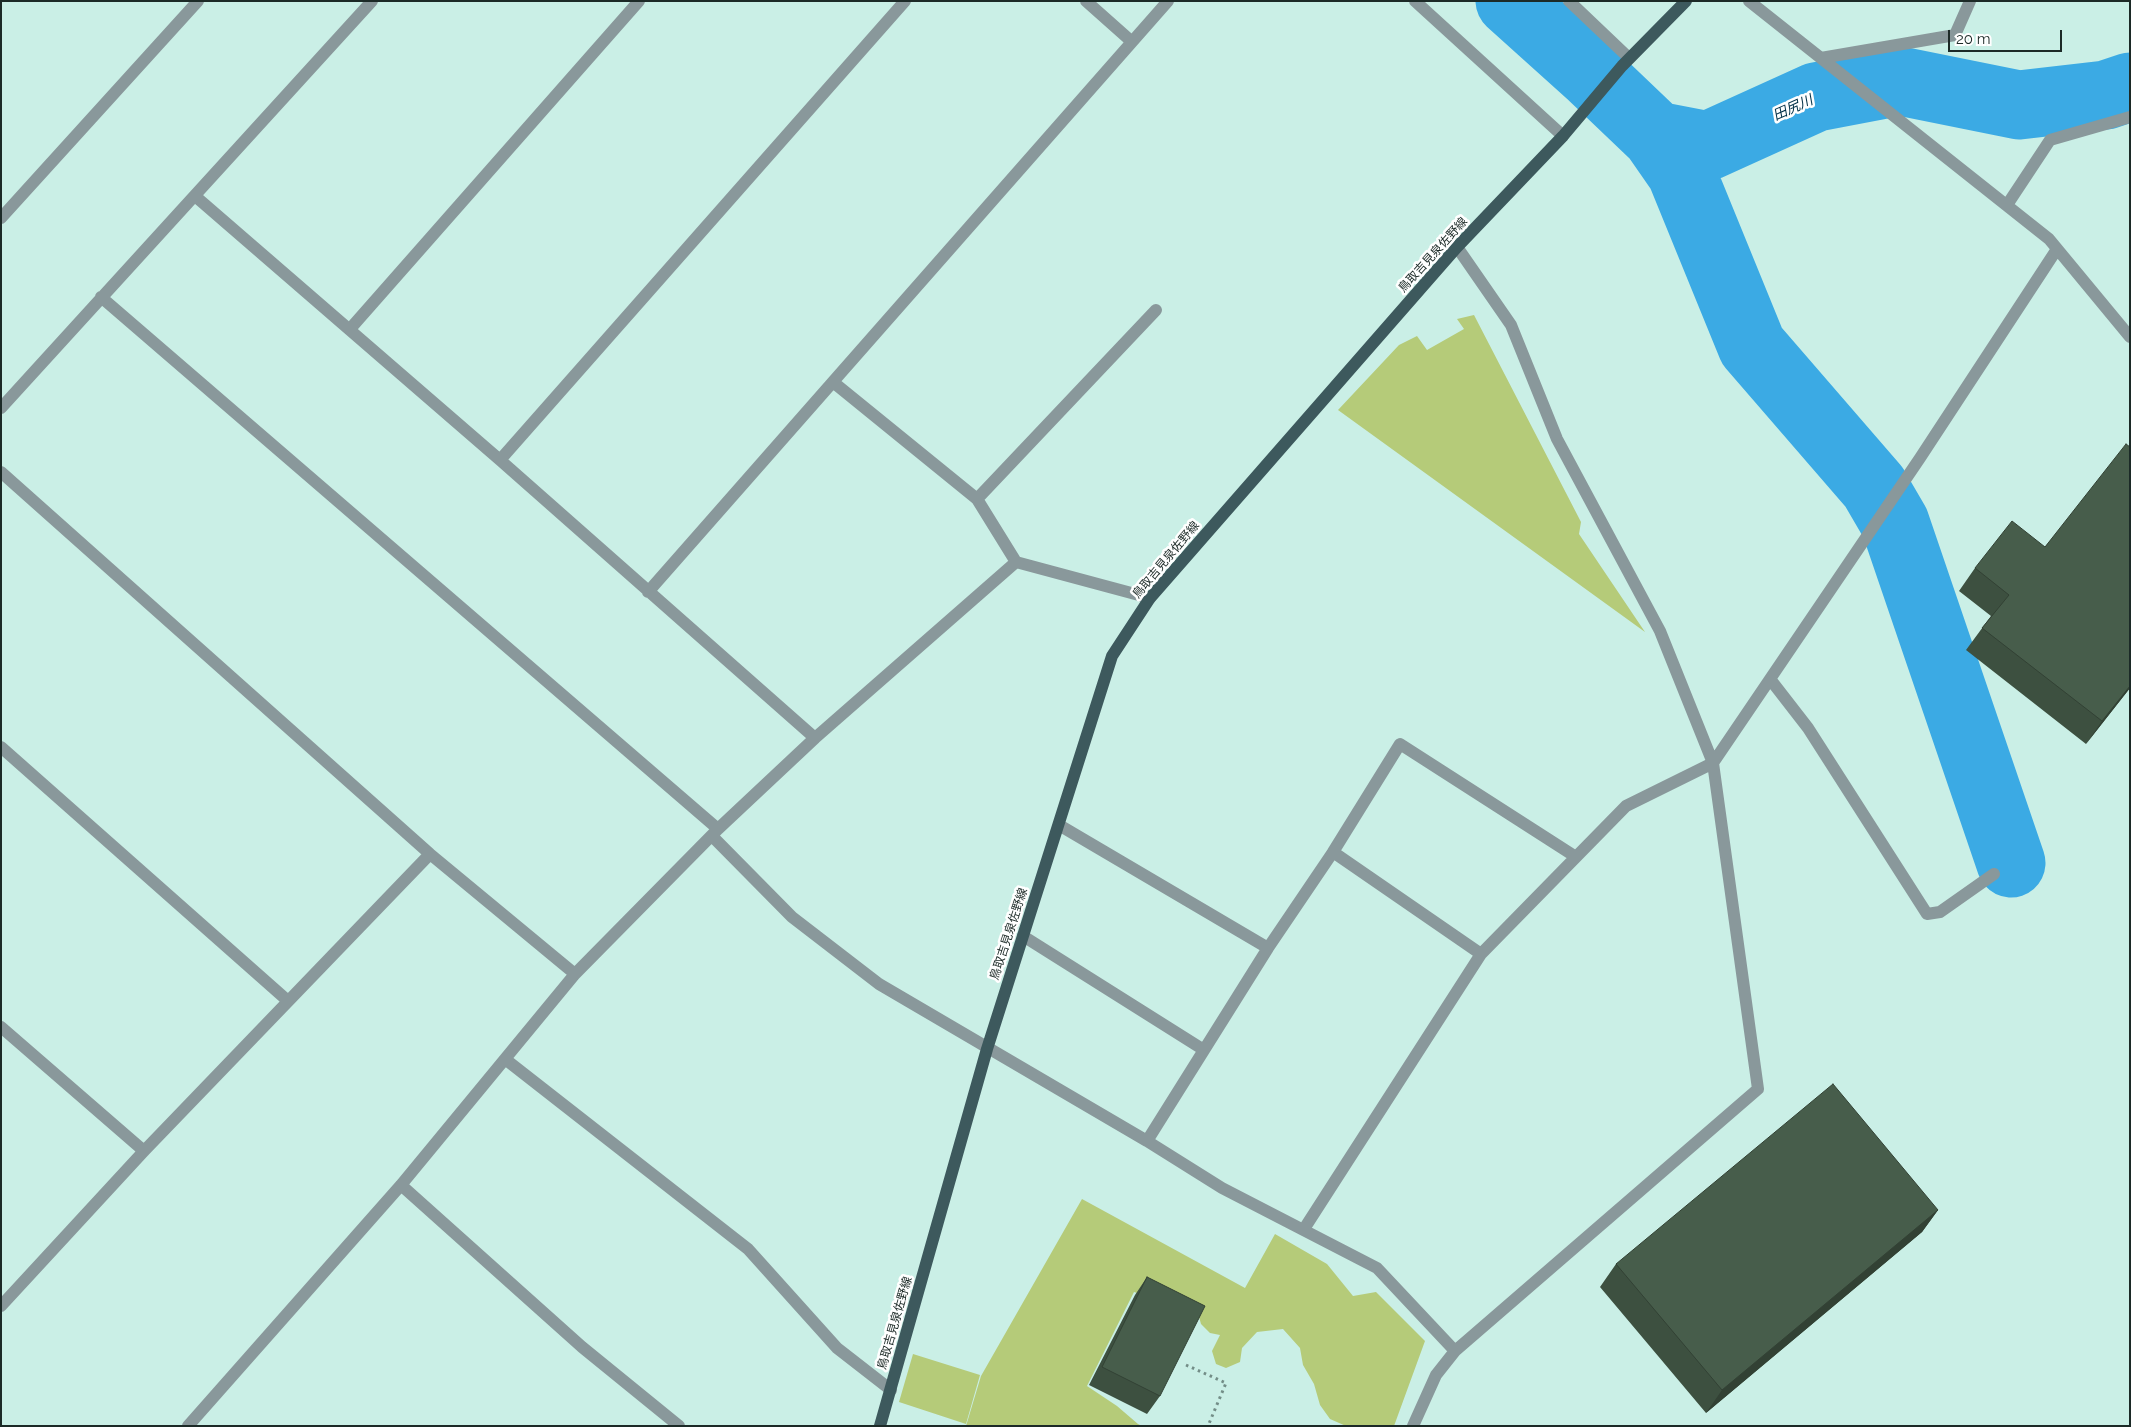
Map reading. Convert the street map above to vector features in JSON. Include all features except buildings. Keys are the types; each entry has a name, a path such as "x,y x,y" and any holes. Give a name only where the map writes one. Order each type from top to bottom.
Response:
{"main road":[{"name":"鳥取吉見泉佐野線","path":"880,1426 987,1049 1112,656 1150,598 1457,247 1563,136 1625,62 1686,1"}],"street":[{"path":"1,218 198,1"},
{"path":"1,408 372,1"},
{"path":"350,329 638,1"},
{"path":"500,460 905,1"},
{"path":"1086,1 1131,41"},
{"path":"648,592 1168,1"},
{"path":"1415,1 1563,136"},
{"path":"1569,1 1625,62"},
{"path":"1749,1 2049,239 2130,337"},
{"path":"1821,58 1955,35 1970,1"},
{"path":"2007,204 2050,140 2130,116"},
{"path":"195,196 500,460 815,738"},
{"path":"1413,1426 1436,1375 1455,1351 1758,1089 1713,763 1660,631 1557,439 1511,325 1457,247"},
{"path":"1304,1229 1482,954 1626,806 1713,763 1920,458 2057,249"},
{"path":"101,297 715,832 792,917 879,984 987,1049 1146,1141 1222,1188 1377,1268 1455,1351"},
{"path":"977,499 1156,310"},
{"path":"833,382 977,499 1016,562 1150,598"},
{"path":"1,472 430,854 575,974"},
{"path":"188,1426 400,1185 575,974 715,832 815,738 1016,562"},
{"path":"1770,679 1808,728 1927,914 1940,912 1994,874"},
{"path":"1146,1141 1268,948 1333,852 1400,744 1576,857"},
{"path":"1,747 288,1001"},
{"path":"1059,825 1268,948"},
{"path":"1333,852 1482,954"},
{"path":"1,1306 144,1151 430,854"},
{"path":"1023,936 1204,1050"},
{"path":"1,1027 144,1151"},
{"path":"505,1059 748,1249 837,1348 891,1390"},
{"path":"400,1185 662,1421 679,1426"}],"path":[{"path":"1186,1365 1226,1383 1208,1426"}],"green space":[{"path":"1474,315 1581,522 1579,534 1645,632 1338,410 1399,345 1417,336 1427,350 1464,329 1457,319"},
{"path":"1082,1199 1245,1288 1275,1234 1327,1264 1353,1296 1376,1292 1425,1341 1394,1426 1346,1426 1330,1419 1320,1405 1314,1384 1303,1365 1300,1348 1283,1329 1257,1332 1242,1348 1240,1362 1226,1368 1216,1364 1212,1351 1220,1335 1210,1333 1201,1324 1195,1302 1165,1302 1134,1292 1087,1386 1142,1426 966,1426 981,1376"},
{"path":"913,1354 980,1375 966,1424 899,1402"}],"waterway":[{"name":"田尻川","path":"1510,1 1656,136 1708,146 1816,97 1900,81 2019,105 2106,95 2130,87"},
{"path":"1656,136 1681,172 1752,346 1874,487 1895,523 2011,863"}]}
